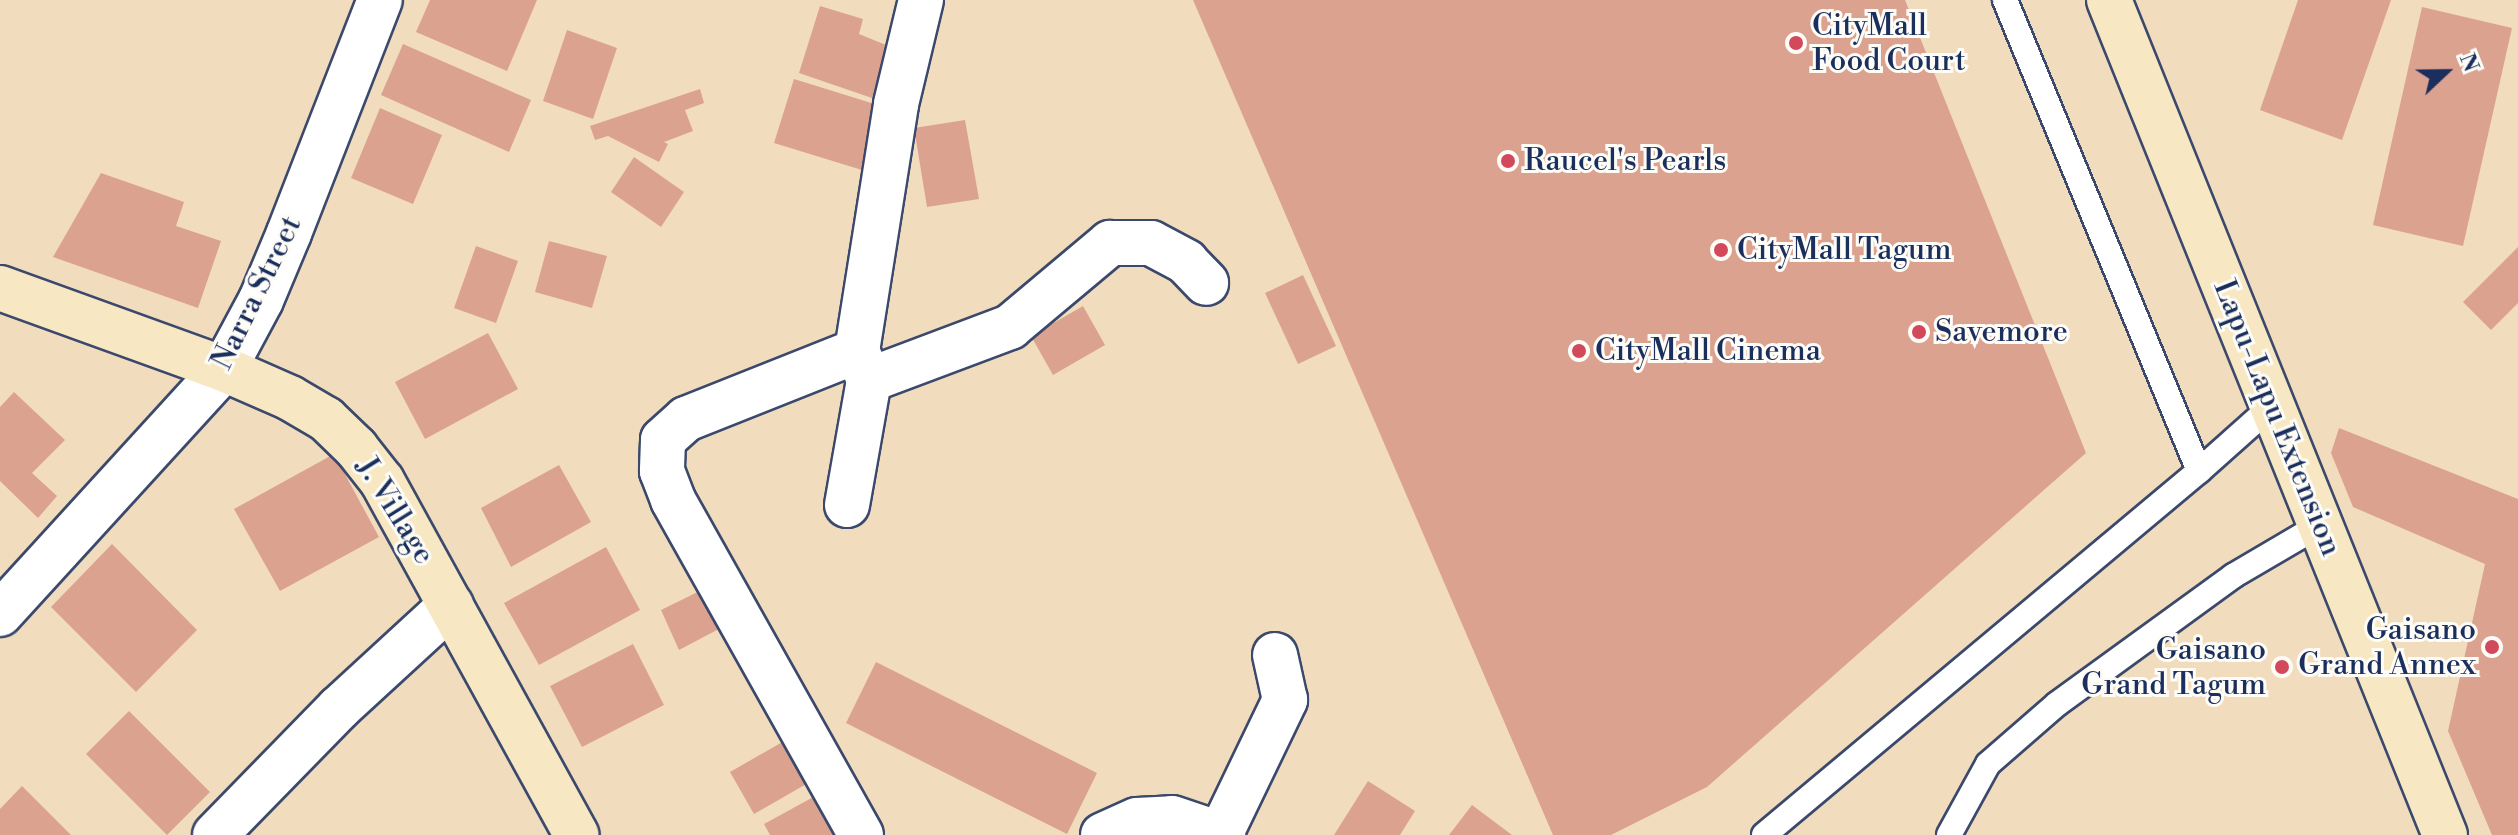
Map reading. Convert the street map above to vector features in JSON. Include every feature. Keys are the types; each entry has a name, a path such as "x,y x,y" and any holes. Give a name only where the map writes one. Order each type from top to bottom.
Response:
{"street":[{"name":"Narra Street","path":"0,614 224,369 261,300 380,0"},
{"path":"847,505 896,104 921,0"},
{"name":"Lapu-Lapu Extension","path":"2109,0 2445,835"},
{"path":"861,835 673,500 662,471 663,440 686,419 863,366 1010,327 1110,243 1151,243 1186,262 1206,283"},
{"name":"J. Village","path":"0,288 224,369 290,398 326,419 356,448 382,481 577,835"},
{"path":"221,832 339,708 451,605"},
{"path":"1103,835 1137,820 1172,818 1222,834 1285,700 1275,655"}],"lane":[{"path":"2005,0 2199,471"},
{"path":"1764,835 2199,471 2272,406"},
{"path":"1949,835 1988,764 2057,704 2233,576 2320,525"}],"building":[{"path":"430,0 537,0 507,71 416,32"},
{"name":"CityMall Tagum","path":"1193,0 1905,0 2086,453 1707,787 1611,835 1553,835"},
{"path":"2298,0 2391,0 2342,140 2260,110"},
{"path":"820,6 863,19 859,34 891,47 872,98 799,73"},
{"path":"2422,7 2512,28 2463,246 2373,225"},
{"path":"567,30 617,48 593,119 543,101"},
{"path":"403,44 531,100 509,152 381,95"},
{"path":"794,79 881,106 862,170 774,143"},
{"path":"700,89 704,103 685,110 693,131 664,142 668,144 659,162 608,136 595,140 590,126"},
{"path":"380,108 442,135 413,204 351,178"},
{"path":"965,120 979,199 927,207 914,128"},
{"path":"634,157 684,192 661,227 611,192"},
{"path":"101,173 184,202 176,226 221,241 198,308 53,257"},
{"path":"549,241 607,256 592,308 535,292"},
{"path":"476,246 518,261 496,323 454,308"},
{"path":"2518,247 2518,303 2491,330 2463,302"},
{"path":"1303,275 1336,346 1298,364 1265,293"},
{"path":"1083,306 1105,345 1053,375 1031,336"},
{"path":"488,333 518,389 425,439 395,382"},
{"path":"14,392 65,440 32,473 57,496 38,518 0,481 0,407"},
{"name":"Gaisano Grand Annex","path":"2339,428 2518,499 2518,835 2492,835 2448,731 2485,564 2353,507 2331,453"},
{"path":"334,454 379,537 280,591 234,509"},
{"path":"559,465 591,522 511,567 481,508"},
{"path":"112,544 197,630 136,692 51,607"},
{"path":"606,547 640,610 539,665 504,603"},
{"path":"716,583 734,621 679,650 661,610"},
{"path":"633,644 664,705 582,747 550,686"},
{"path":"876,662 1097,773 1067,834 846,723"},
{"path":"129,711 210,792 167,835 86,754"},
{"path":"798,733 822,775 754,814 730,772"},
{"path":"1368,781 1415,811 1400,835 1334,835"},
{"path":"22,786 71,835 0,835 0,809"},
{"path":"828,789 853,835 770,835 764,824"},
{"path":"1472,805 1512,835 1449,835"}],"place":[{"name":"CityMall Food Court","path":"1796,43"},
{"name":"Raucel's Pearls","path":"1508,161"},
{"name":"CityMall Tagum","path":"1721,250"},
{"name":"Savemore","path":"1919,332"},
{"name":"CityMall Cinema","path":"1579,351"},
{"name":"Gaisano Grand Annex","path":"2492,647"},
{"name":"Gaisano Grand Tagum","path":"2282,667"}]}
